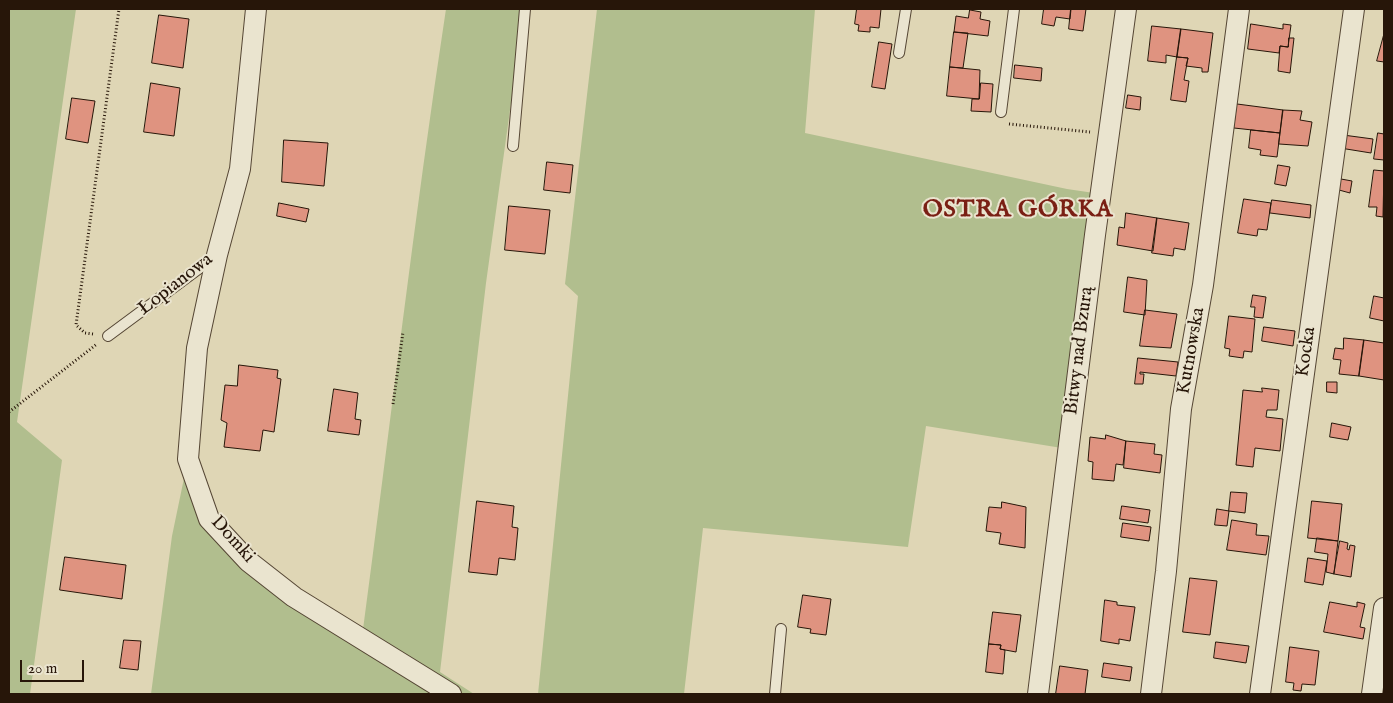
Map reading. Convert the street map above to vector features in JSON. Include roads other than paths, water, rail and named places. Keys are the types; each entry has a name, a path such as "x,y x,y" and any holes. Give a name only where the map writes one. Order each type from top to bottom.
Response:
{"street":[{"name":"Łopianowa","path":"217,255 240,169 256,9"},
{"name":"Bitwy nad Bzurą","path":"1038,694 1108,134 1126,9"},
{"name":"Kutnowska","path":"1151,694 1166,571 1180,419 1203,285 1238,9"},
{"name":"Kocka","path":"1260,694 1354,9"},
{"name":"Domki","path":"217,255 197,348 188,459 209,519 248,562 294,597 452,694"},
{"path":"1372,694 1384,608"}],"lane":[{"path":"512,146 525,9"},
{"path":"899,53 906,9"},
{"path":"1001,112 1014,9"},
{"name":"Łopianowa","path":"108,336 217,255"},
{"path":"775,694 781,628"}],"district":[{"name":"OSTRA GÓRKA","path":"1018,211"}]}
